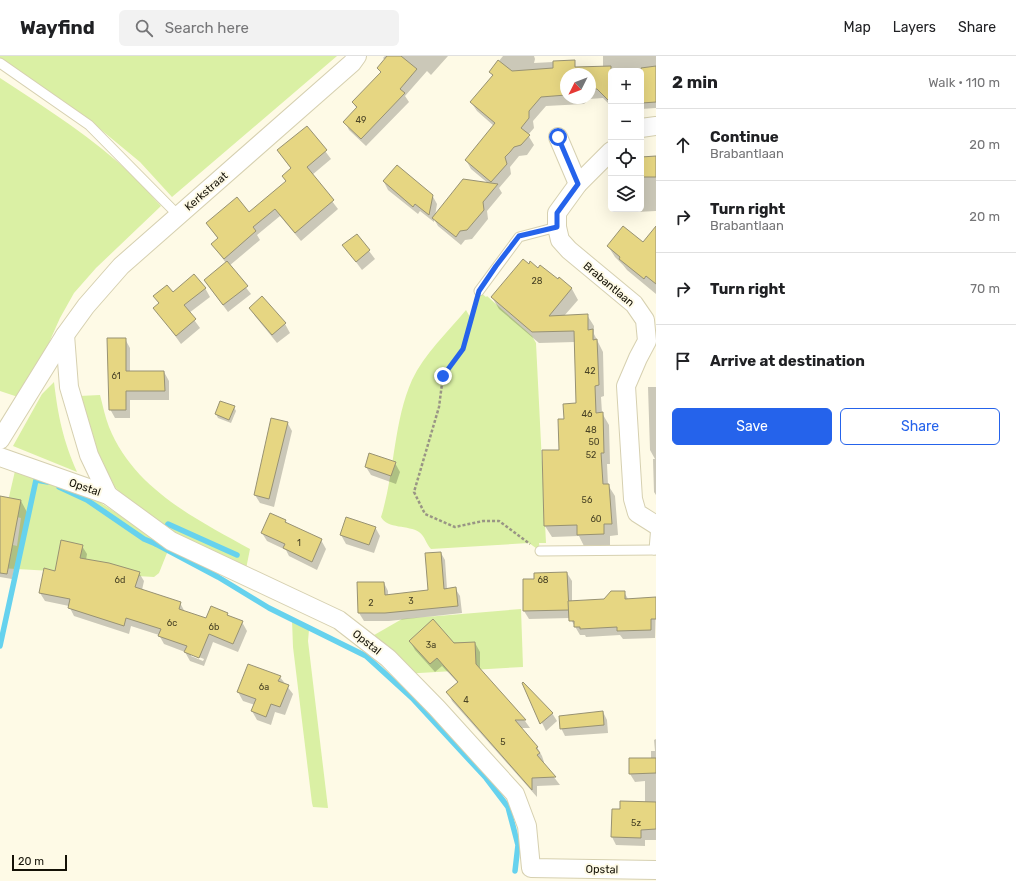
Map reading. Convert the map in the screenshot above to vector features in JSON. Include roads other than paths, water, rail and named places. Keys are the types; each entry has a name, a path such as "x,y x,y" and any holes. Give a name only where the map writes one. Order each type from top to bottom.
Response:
{"street":[{"name":"Kerkstraat","path":"0,440 65,335 86,306 121,266 352,63 357,56"},
{"path":"644,128 656,126"},
{"path":"558,137 578,184"},
{"path":"557,227 557,213 578,184 608,154"},
{"name":"Brabantlaan","path":"557,227 560,240 569,250 634,304 645,320 651,342 626,386 633,499 637,513 656,525"},
{"path":"65,335 69,388 89,455 108,495"},
{"name":"Opstal","path":"0,457 108,495 170,541 339,620 388,658 437,708 515,794 527,826 531,868 656,870"}],"lane":[{"path":"0,63 89,125 178,215"},
{"path":"479,291 519,236 557,227"},
{"path":"540,552 655,550 656,525"}],"waterway":[{"path":"0,646 36,480 48,482"},
{"path":"59,487 87,500 144,539 156,544 157,542"},
{"path":"163,533 168,524 237,555"},
{"path":"156,544 218,577 269,608 366,656 412,698 486,778 508,807 518,845 515,871"}]}
